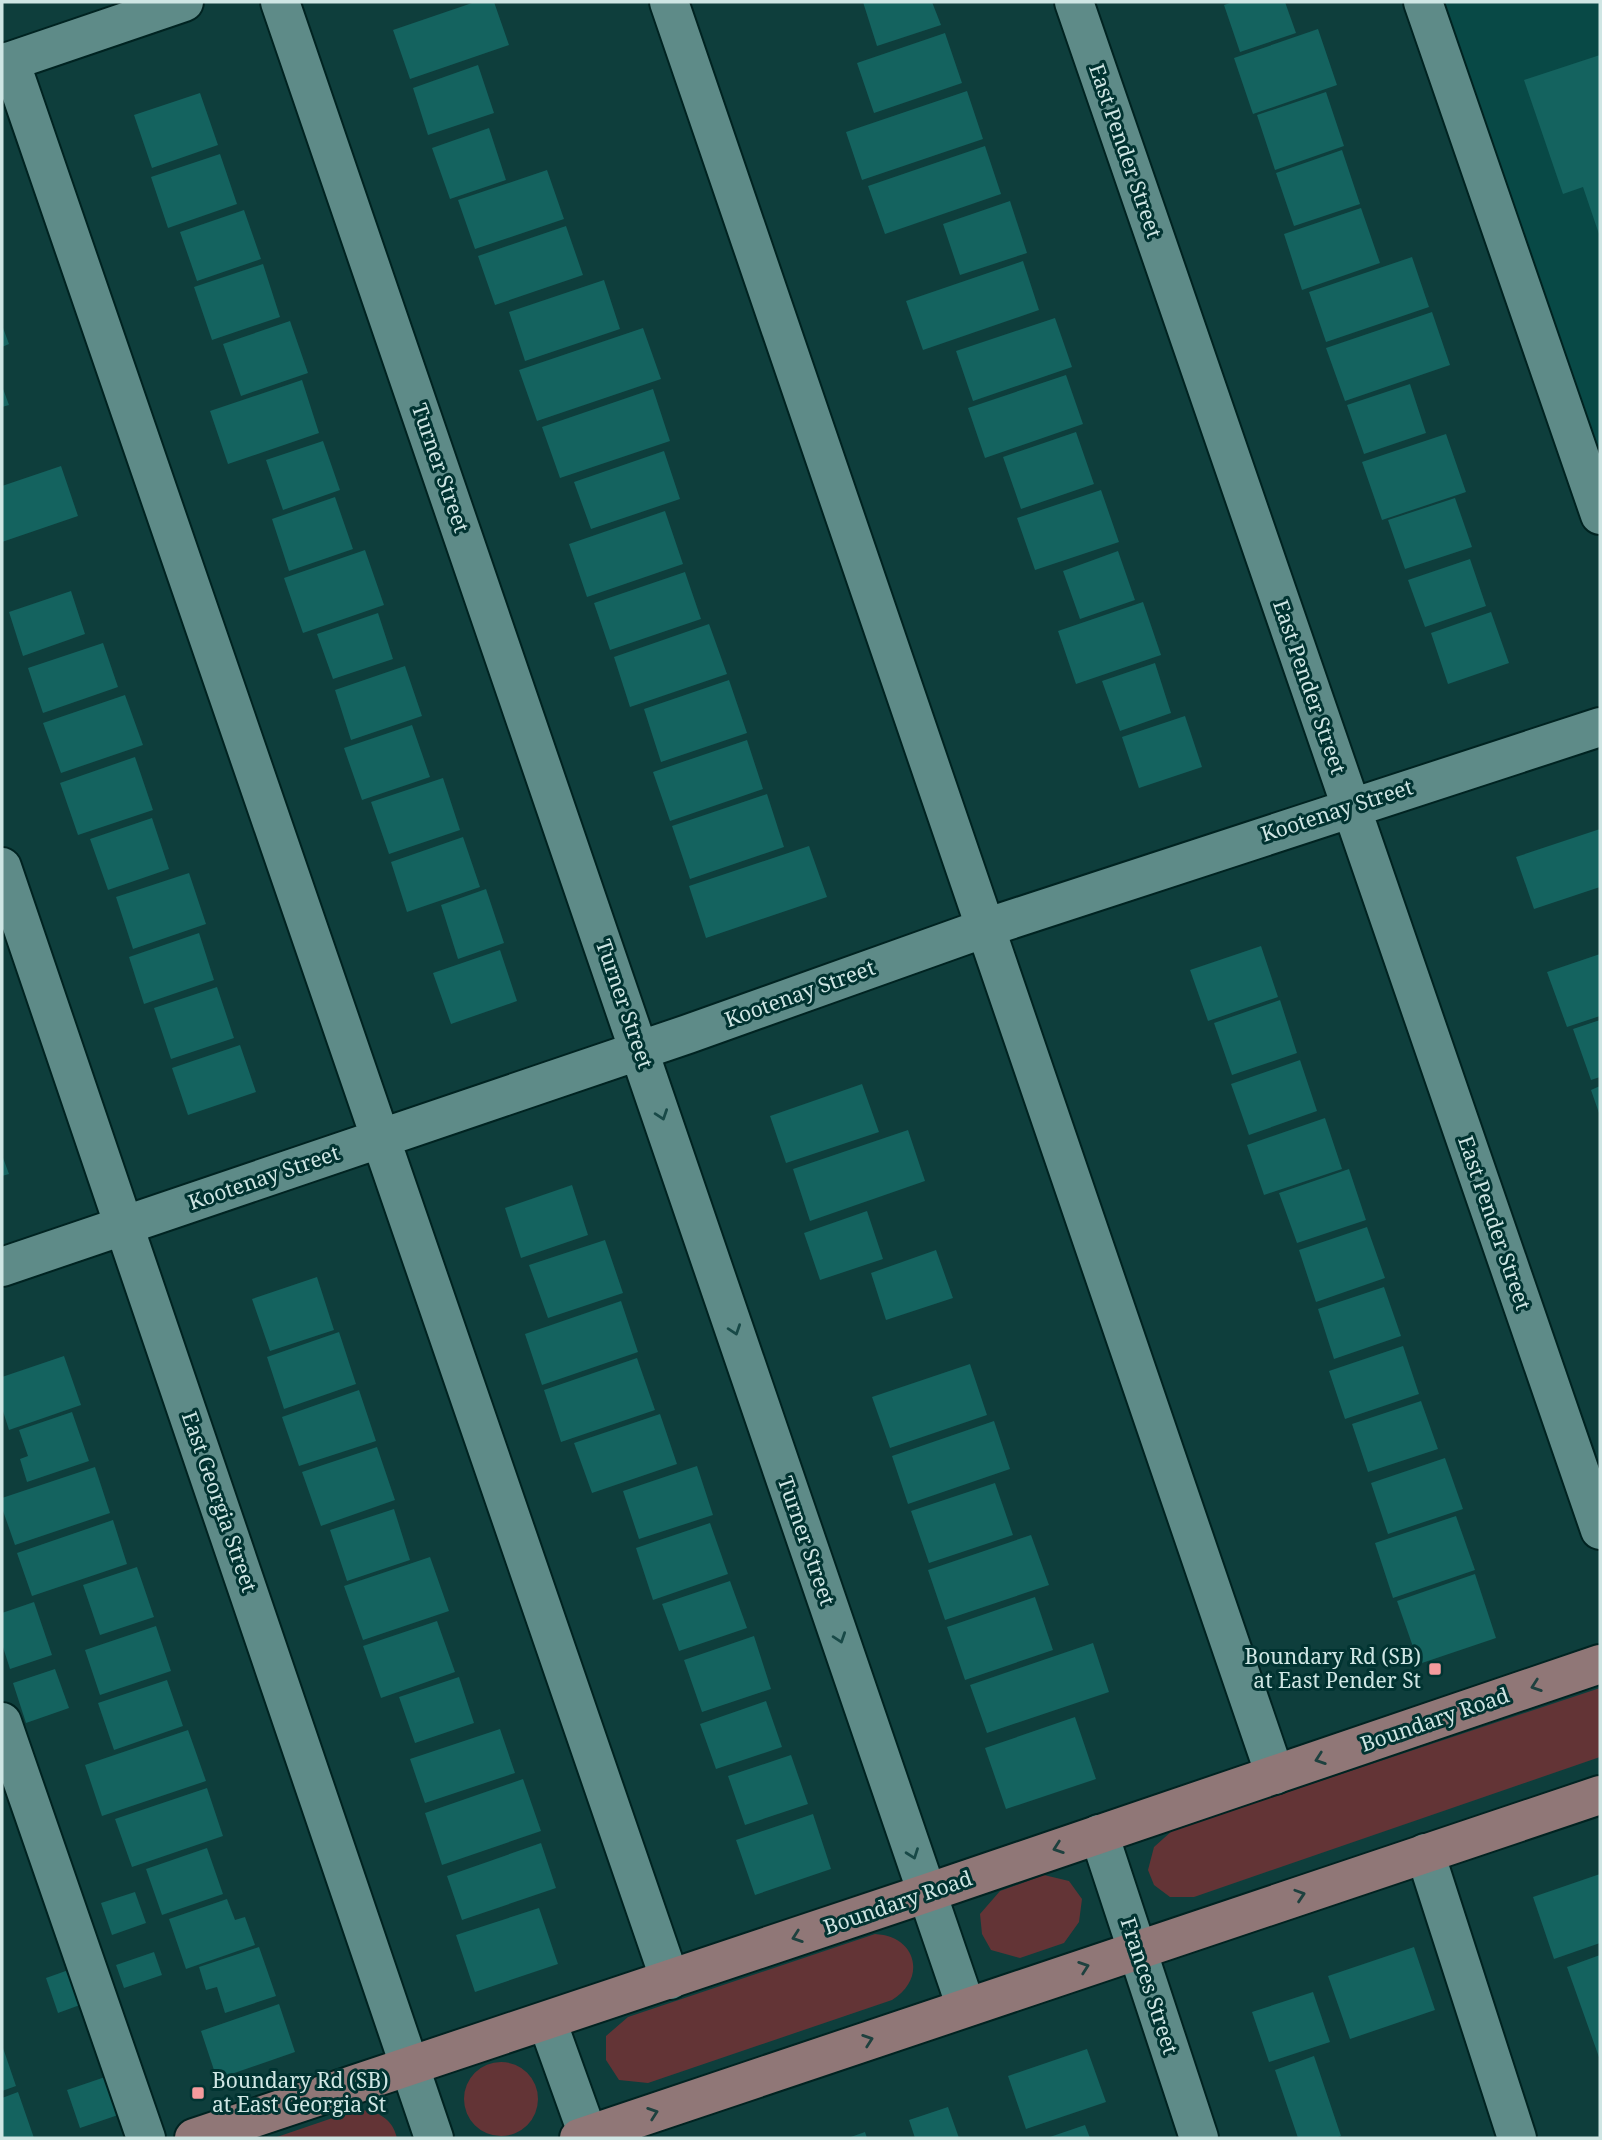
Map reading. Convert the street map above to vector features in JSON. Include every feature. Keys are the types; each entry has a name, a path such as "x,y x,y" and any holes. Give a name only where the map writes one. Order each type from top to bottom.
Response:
{"main road":[{"name":"Boundary Road","path":"194,2138 928,1894 1600,1664"},
{"path":"585,2137 1600,1795"}],"street":[{"path":"184,2 6,63 670,1980"},
{"name":"Turner Street","path":"280,2 966,2007"},
{"path":"669,2 1275,1775"},
{"name":"East Pender Street","path":"1074,2 1600,1530"},
{"path":"1423,2 1600,516"},
{"name":"Kootenay Street","path":"2,1267 640,1050 985,928 1600,727"},
{"name":"East Georgia Street","path":"2,867 434,2138"},
{"path":"2,1722 146,2138"},
{"name":"Frances Street","path":"1099,1834 1199,2138"},
{"path":"1425,1853 1517,2138"},
{"path":"547,2021 585,2137"}],"shaded area":[{"path":"1444,2 1600,2 1600,460"},
{"path":"1600,1688 1600,1757 1194,1897 1170,1897 1154,1885 1148,1870 1154,1847 1173,1830"},
{"path":"1044,1875 1069,1881 1082,1899 1079,1922 1064,1943 1020,1958 991,1950 982,1934 980,1914 1000,1891"},
{"path":"875,1934 900,1942 908,1950 912,1960 910,1981 892,2000 648,2083 619,2080 606,2060 606,2036 628,2017"},
{"path":"501,2062 515,2065 527,2073 535,2085 538,2099 535,2113 527,2125 515,2133 501,2136 487,2133 475,2125 467,2113 464,2099 467,2085 475,2073 487,2065"},
{"path":"356,2110 370,2111 382,2116 391,2125 397,2138 274,2138"}],"building":[{"path":"475,2 494,2 509,45 410,79 393,30"},
{"path":"863,2 932,2 941,25 877,46"},
{"path":"1233,2 1285,2 1296,33 1240,52 1224,5"},
{"path":"1318,29 1337,85 1253,114 1234,58"},
{"path":"945,33 962,83 874,113 857,63"},
{"path":"1600,55 1600,237 1583,187 1563,194 1524,80"},
{"path":"478,65 494,113 428,135 413,88"},
{"path":"967,91 983,139 862,180 846,132"},
{"path":"1326,92 1344,146 1275,170 1257,115"},
{"path":"200,93 218,145 152,168 134,115"},
{"path":"489,128 506,180 450,199 432,148"},
{"path":"985,146 1001,194 885,234 868,186"},
{"path":"1342,150 1360,204 1294,226 1276,173"},
{"path":"220,154 237,204 168,228 151,177"},
{"path":"547,170 564,219 475,249 458,200"},
{"path":"1010,201 1027,253 960,275 943,224"},
{"path":"1361,208 1380,263 1302,290 1284,234"},
{"path":"244,210 261,259 197,281 180,232"},
{"path":"566,226 583,275 495,305 478,256"},
{"path":"1412,257 1429,307 1326,342 1309,292"},
{"path":"1023,261 1039,310 923,350 906,301"},
{"path":"263,264 280,317 212,340 194,287"},
{"path":"604,280 620,329 525,361 509,312"},
{"path":"1432,312 1450,365 1345,401 1326,348"},
{"path":"1055,318 1072,367 973,401 956,351"},
{"path":"290,321 308,373 241,396 223,344"},
{"path":"2,325 9,344 2,347"},
{"path":"643,328 661,379 537,421 519,370"},
{"path":"1066,375 1083,424 985,458 968,408"},
{"path":"302,380 319,433 228,464 210,411"},
{"path":"1410,384 1426,433 1364,454 1347,405"},
{"path":"2,386 9,405 2,407"},
{"path":"653,389 670,441 560,478 542,427"},
{"path":"1076,432 1094,484 1021,509 1003,457"},
{"path":"1446,434 1466,492 1382,520 1362,462"},
{"path":"323,441 340,490 283,510 266,460"},
{"path":"664,451 680,499 591,529 574,482"},
{"path":"61,466 78,516 2,542 2,486"},
{"path":"1101,490 1119,542 1035,570 1017,518"},
{"path":"335,497 353,549 289,571 272,519"},
{"path":"1455,498 1472,547 1405,569 1388,520"},
{"path":"665,511 683,564 587,597 569,544"},
{"path":"365,550 384,605 303,633 284,578"},
{"path":"1118,551 1135,600 1080,619 1063,571"},
{"path":"1470,559 1486,606 1425,627 1408,580"},
{"path":"685,572 701,619 610,650 594,603"},
{"path":"71,591 85,634 23,656 9,612"},
{"path":"1143,602 1161,655 1076,684 1058,631"},
{"path":"1491,612 1509,663 1448,684 1431,633"},
{"path":"378,613 393,659 333,679 317,634"},
{"path":"709,624 727,674 630,707 614,657"},
{"path":"103,643 118,687 43,713 28,668"},
{"path":"1155,663 1171,713 1120,731 1102,681"},
{"path":"405,666 422,716 351,740 335,690"},
{"path":"729,680 747,733 661,762 644,709"},
{"path":"125,695 143,745 61,773 43,723"},
{"path":"1185,716 1202,767 1139,788 1122,737"},
{"path":"412,725 430,777 362,800 344,748"},
{"path":"747,740 763,789 670,821 653,772"},
{"path":"135,757 153,810 78,835 60,783"},
{"path":"443,778 460,830 389,854 371,802"},
{"path":"767,794 784,847 690,879 672,826"},
{"path":"152,818 169,869 108,890 90,839"},
{"path":"1600,829 1600,887 1534,909 1516,857"},
{"path":"463,837 480,887 407,912 391,862"},
{"path":"809,846 827,897 706,938 689,886"},
{"path":"189,873 206,924 133,949 116,897"},
{"path":"486,889 504,943 458,959 441,905"},
{"path":"199,933 214,980 144,1004 129,957"},
{"path":"1261,946 1278,997 1208,1021 1190,970"},
{"path":"500,950 517,1001 451,1024 433,973"},
{"path":"1600,954 1600,1016 1567,1027 1547,972"},
{"path":"217,987 234,1038 171,1059 154,1008"},
{"path":"1280,1000 1297,1053 1232,1075 1214,1023"},
{"path":"1600,1020 1600,1077 1591,1080 1573,1029"},
{"path":"240,1045 256,1092 188,1115 172,1068"},
{"path":"1300,1060 1317,1111 1249,1135 1231,1084"},
{"path":"862,1084 879,1132 786,1163 770,1116"},
{"path":"1600,1086 1600,1116 1591,1090"},
{"path":"1325,1118 1342,1169 1264,1195 1247,1145"},
{"path":"908,1130 925,1181 810,1221 793,1169"},
{"path":"2,1155 9,1174 2,1176"},
{"path":"1349,1169 1366,1220 1297,1243 1279,1193"},
{"path":"572,1185 588,1235 521,1258 505,1208"},
{"path":"867,1211 883,1259 820,1280 804,1233"},
{"path":"1367,1227 1385,1278 1316,1302 1299,1250"},
{"path":"605,1240 623,1293 548,1318 529,1265"},
{"path":"936,1250 953,1298 886,1320 871,1273"},
{"path":"317,1277 334,1330 270,1351 252,1299"},
{"path":"1384,1287 1401,1336 1334,1359 1318,1309"},
{"path":"621,1301 638,1352 542,1385 525,1334"},
{"path":"339,1332 356,1384 284,1409 267,1357"},
{"path":"1403,1346 1419,1394 1345,1419 1329,1371"},
{"path":"64,1356 81,1405 9,1430 2,1408 2,1377"},
{"path":"637,1358 655,1410 561,1442 544,1390"},
{"path":"970,1364 987,1415 890,1448 872,1397"},
{"path":"359,1390 376,1441 299,1466 282,1417"},
{"path":"1421,1401 1438,1449 1368,1472 1352,1424"},
{"path":"72,1412 89,1461 27,1482 20,1459 28,1456 19,1430"},
{"path":"660,1414 677,1464 592,1493 574,1443"},
{"path":"994,1421 1010,1469 908,1504 892,1456"},
{"path":"377,1447 395,1500 321,1526 302,1472"},
{"path":"1445,1458 1463,1509 1388,1534 1371,1483"},
{"path":"697,1466 713,1515 639,1539 623,1491"},
{"path":"95,1467 110,1513 15,1545 2,1508 2,1498"},
{"path":"995,1483 1013,1535 929,1563 911,1511"},
{"path":"394,1509 410,1560 347,1581 330,1530"},
{"path":"1456,1516 1475,1570 1393,1598 1375,1543"},
{"path":"113,1520 127,1564 32,1596 17,1553"},
{"path":"710,1523 728,1574 653,1600 636,1548"},
{"path":"1031,1535 1049,1585 945,1620 928,1570"},
{"path":"430,1557 449,1611 363,1640 344,1586"},
{"path":"137,1567 154,1617 100,1635 83,1585"},
{"path":"1475,1574 1496,1638 1419,1664 1397,1601"},
{"path":"730,1581 747,1628 679,1651 662,1604"},
{"path":"1035,1597 1053,1650 965,1680 947,1627"},
{"path":"34,1602 52,1655 10,1669 2,1644 2,1613"},
{"path":"437,1621 455,1672 381,1698 363,1646"},
{"path":"156,1626 171,1671 100,1695 85,1650"},
{"path":"754,1636 771,1689 702,1712 684,1660"},
{"path":"1093,1643 1109,1692 987,1733 970,1685"},
{"path":"55,1669 69,1708 26,1723 13,1683"},
{"path":"459,1677 474,1723 415,1743 399,1697"},
{"path":"167,1680 183,1726 114,1750 98,1703"},
{"path":"766,1701 782,1747 716,1769 700,1724"},
{"path":"1075,1717 1096,1779 1006,1809 985,1748"},
{"path":"500,1729 515,1773 425,1803 410,1759"},
{"path":"188,1730 206,1781 102,1816 85,1765"},
{"path":"791,1755 808,1804 745,1825 728,1776"},
{"path":"523,1779 541,1831 442,1865 425,1813"},
{"path":"207,1788 223,1836 132,1867 115,1819"},
{"path":"813,1814 831,1869 755,1895 736,1840"},
{"path":"541,1843 556,1888 462,1920 447,1876"},
{"path":"207,1848 223,1894 162,1915 146,1869"},
{"path":"1600,1874 1600,1943 1554,1959 1533,1897"},
{"path":"135,1892 146,1923 112,1935 101,1903"},
{"path":"227,1899 235,1920 245,1917 255,1945 186,1969 169,1919"},
{"path":"539,1908 558,1964 475,1992 456,1935"},
{"path":"259,1947 276,1996 225,2013 217,1987 206,1990 199,1967"},
{"path":"1414,1947 1435,2010 1350,2039 1328,1976"},
{"path":"154,1952 162,1975 124,1988 116,1965"},
{"path":"1600,1955 1600,2060 1567,1967"},
{"path":"77,1967 88,2002 58,2013 46,1978"},
{"path":"1313,1992 1330,2042 1269,2062 1252,2012"},
{"path":"279,2004 295,2052 217,2079 201,2031"},
{"path":"2,2045 16,2086 2,2091"},
{"path":"1087,2049 1106,2102 1026,2129 1008,2076"},
{"path":"1314,2056 1341,2136 1335,2138 1298,2138 1275,2070"},
{"path":"108,2076 121,2114 80,2128 67,2090"},
{"path":"18,2092 34,2138 2,2138 2,2098"},
{"path":"948,2107 959,2138 915,2138 909,2120"},
{"path":"1085,2125 1090,2138 1047,2138"},
{"path":"865,2132 867,2138 848,2138"}],"place":[{"name":"Boundary Rd (SB) at East Pender St","path":"1435,1669"},
{"name":"Boundary Rd (SB) at East Georgia St","path":"198,2093"}]}
